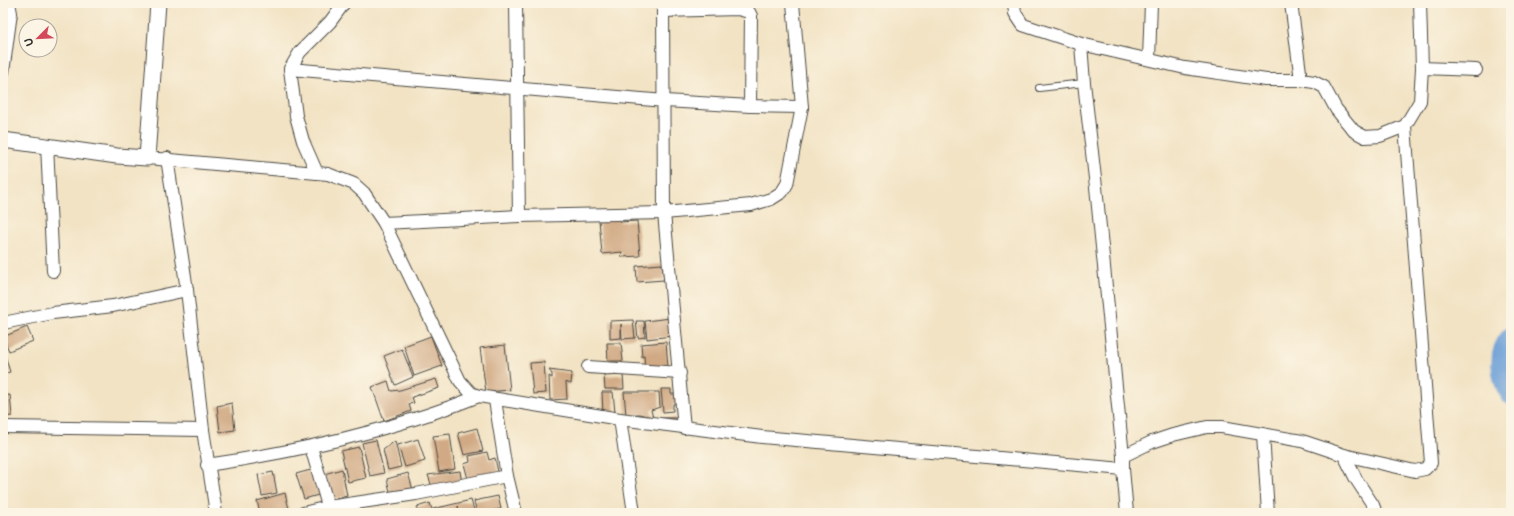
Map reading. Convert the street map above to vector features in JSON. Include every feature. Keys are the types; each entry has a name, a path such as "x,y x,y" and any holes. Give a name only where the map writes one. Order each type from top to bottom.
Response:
{"street":[{"path":"3,72 10,13 9,3"},
{"path":"147,158 158,3"},
{"path":"316,173 303,141 296,116 290,69 293,61 300,52 330,22 344,3"},
{"path":"516,3 519,216"},
{"path":"384,223 519,216 664,213 751,205 771,199 782,192 787,184 802,107 793,3"},
{"path":"1014,3 1015,13 1023,25 1082,44 1185,68 1266,80 1301,80 1314,82 1324,87 1336,109 1354,131 1365,137 1380,136 1405,126"},
{"path":"1149,59 1151,3"},
{"path":"1291,3 1301,80"},
{"path":"1123,456 1152,442 1207,427 1222,427 1302,441 1344,455 1415,471 1425,469 1431,463 1405,126 1420,101 1422,68 1420,3"},
{"path":"684,428 664,213 665,101 663,7 738,9 748,12 751,16 750,106"},
{"path":"1082,44 1084,83 1123,456 1127,513"},
{"path":"1422,68 1476,70"},
{"path":"290,69 665,101 750,106 802,107"},
{"path":"3,140 117,156 167,158 316,173 334,176 354,184 364,193 384,223 460,381 471,393 480,396 495,400 620,419 762,437 1123,469"},
{"path":"47,145 54,271"},
{"path":"167,158 187,290 203,430 216,513"},
{"path":"3,323 53,314 113,306 187,290"},
{"path":"588,367 680,373"},
{"path":"208,465 311,448 383,429 442,411 480,396"},
{"path":"495,400 507,476 516,513"},
{"path":"620,419 634,513"},
{"path":"3,427 203,430"},
{"path":"1264,434 1268,513"},
{"path":"311,448 329,510"},
{"path":"1344,455 1356,479 1373,504 1376,513"},
{"path":"303,513 329,510 507,476"}],"lane":[{"path":"1039,88 1084,83"}],"building":[{"path":"619,219 620,222 637,221 640,256 621,257 622,252 602,254 599,220"},
{"path":"662,264 664,280 637,282 636,266"},
{"path":"671,318 672,336 647,339 645,321"},
{"path":"633,320 635,338 622,339 621,324 621,338 610,339 610,321"},
{"path":"636,321 644,321 645,337 638,338"},
{"path":"27,327 33,341 9,351 3,337"},
{"path":"431,336 442,366 414,376 404,346"},
{"path":"666,342 668,367 645,369 641,344"},
{"path":"607,343 621,343 623,361 608,361"},
{"path":"505,345 510,390 486,392 480,348"},
{"path":"3,348 10,372 3,374"},
{"path":"402,349 413,377 395,385 384,356"},
{"path":"544,362 546,393 533,394 530,363"},
{"path":"549,370 572,373 571,384 566,382 567,399 550,400 549,376 552,378 552,374"},
{"path":"623,375 624,389 605,389 604,376"},
{"path":"436,379 439,388 412,397 414,403 409,404 411,411 384,421 372,387 388,381 391,391 400,390"},
{"path":"661,389 671,389 671,394 676,394 681,403 673,404 673,411 663,412"},
{"path":"602,392 613,392 615,413 603,414"},
{"path":"624,392 659,392 660,407 651,410 653,418 639,414 626,415"},
{"path":"10,395 12,416 3,417 3,396"},
{"path":"232,403 235,430 220,432 217,406"},
{"path":"662,418 676,418 677,424 662,424"},
{"path":"477,428 483,451 464,455 458,433"},
{"path":"450,434 455,469 439,472 433,436"},
{"path":"418,439 425,461 405,467 398,445"},
{"path":"376,440 384,473 370,476 362,443"},
{"path":"395,441 401,467 388,470 383,450"},
{"path":"359,447 366,478 348,482 341,451"},
{"path":"487,452 489,460 495,458 498,472 468,479 464,464 470,462 469,456"},
{"path":"314,469 322,494 304,499 296,474"},
{"path":"342,469 347,496 332,500 324,474"},
{"path":"460,471 462,484 432,487 428,475"},
{"path":"273,472 277,493 262,496 258,475"},
{"path":"408,473 413,490 391,496 387,479"},
{"path":"285,493 290,513 260,513 257,501"},
{"path":"498,496 501,509 477,513 474,501"},
{"path":"471,500 475,513 460,513 458,506 459,513 434,513 433,509"},
{"path":"430,503 433,513 419,513 417,507"}],"waterway":[{"path":"1511,338 1504,351 1502,366 1505,381 1511,394"}]}
